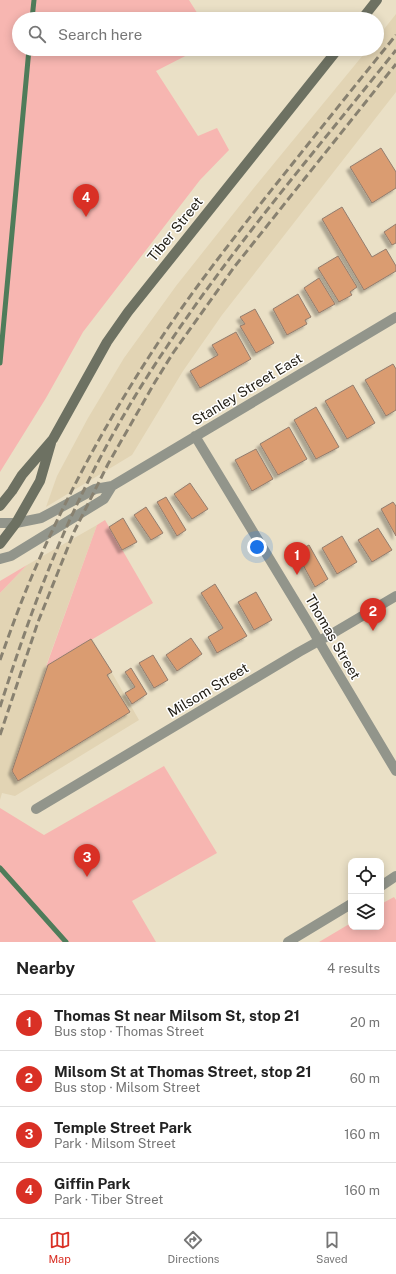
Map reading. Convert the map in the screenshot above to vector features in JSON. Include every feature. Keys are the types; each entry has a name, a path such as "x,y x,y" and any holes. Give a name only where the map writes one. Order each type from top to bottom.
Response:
{"main road":[{"path":"368,12 377,0"},
{"name":"Tiber Street","path":"0,506 22,475 53,439 107,342 128,312 332,56"},
{"name":"Tiber Street","path":"0,544 16,523 40,481 53,439"}],"street":[{"name":"Stanley Street East","path":"0,524 16,523 40,518 95,489 112,486 396,316"},
{"name":"Thomas Street","path":"195,436 310,624 319,642 396,772"},
{"name":"Stanley Street East","path":"0,559 11,556 104,499 112,486"},
{"name":"Milsom Street","path":"36,810 292,656 319,642 396,596"},
{"path":"384,884 396,876"},
{"path":"288,942 348,906"}],"shaded area":[{"path":"0,0 189,0 197,12 12,12 12,56 185,56 156,71 198,136 217,128 229,150 200,180 83,332 46,398 0,472"},
{"path":"396,14 396,92 222,315 183,371 132,455 46,507 57,476 88,418 124,358 176,286 253,189 362,56 384,56 384,29"},
{"path":"105,520 153,603 46,667 97,525"},
{"path":"97,525 46,666 92,638 139,720 15,796 2,793 0,800 0,593 27,565"},
{"path":"27,565 0,593 0,581"},
{"path":"164,766 217,853 132,901 156,942 0,942 0,808 44,835"},
{"path":"394,897 396,900 396,942 319,942 348,925 348,930 384,930 384,902"}],"building":[{"path":"381,148 396,172 396,188 372,203 350,167"},
{"path":"342,207 372,257 386,249 396,266 396,271 364,290 322,219"},
{"path":"396,224 396,243 392,245 384,232"},
{"path":"338,256 357,287 350,292 352,295 339,302 318,268"},
{"path":"319,278 335,304 319,313 304,288"},
{"path":"298,294 311,317 305,320 307,324 287,335 273,309"},
{"path":"255,309 274,343 256,353 240,326 245,324 240,317"},
{"path":"236,332 251,359 200,388 190,371 218,355 212,345"},
{"path":"393,364 396,369 396,410 386,416 365,380"},
{"path":"353,385 375,423 347,439 325,401"},
{"path":"316,407 339,447 316,459 294,420"},
{"path":"289,427 307,459 278,475 260,444"},
{"path":"256,449 273,479 252,491 235,460"},
{"path":"190,483 208,509 192,519 174,494"},
{"path":"166,497 186,530 177,536 157,502"},
{"path":"393,502 396,506 396,536 381,509"},
{"path":"146,507 163,533 151,540 134,515"},
{"path":"123,518 137,542 122,550 109,527"},
{"path":"378,528 392,550 372,562 358,540"},
{"path":"342,536 357,562 337,574 322,548"},
{"path":"309,545 328,579 315,587 296,552"},
{"path":"215,584 247,636 217,653 208,637 223,628 201,593"},
{"path":"256,592 272,620 254,630 238,602"},
{"path":"191,638 202,654 177,671 166,655"},
{"path":"91,639 112,672 107,675 130,712 18,781 12,771 48,665"},
{"path":"153,655 168,680 154,688 139,663"},
{"path":"131,668 147,694 132,704 125,693 135,687 125,672"}],"waterway":[{"path":"33,12 34,0"},
{"path":"0,363 28,56"},
{"path":"0,868 66,942"}],"railway":[{"path":"384,50 396,35"},
{"path":"0,707 27,627 69,522 90,477 131,402 192,309 220,271 396,50"},
{"path":"0,660 15,618 45,546 89,458 121,401 180,310 275,185 379,56"},
{"path":"0,735 38,622 74,532 108,464 155,382 173,353 235,266 396,64"}],"place":[{"name":"Giffin Park","path":"86,217"},
{"name":"Thomas St near Milsom St, stop 21","path":"297,575"},
{"name":"Milsom St at Thomas Street, stop 21","path":"373,631"},
{"name":"Temple Street Park","path":"87,877"}]}
